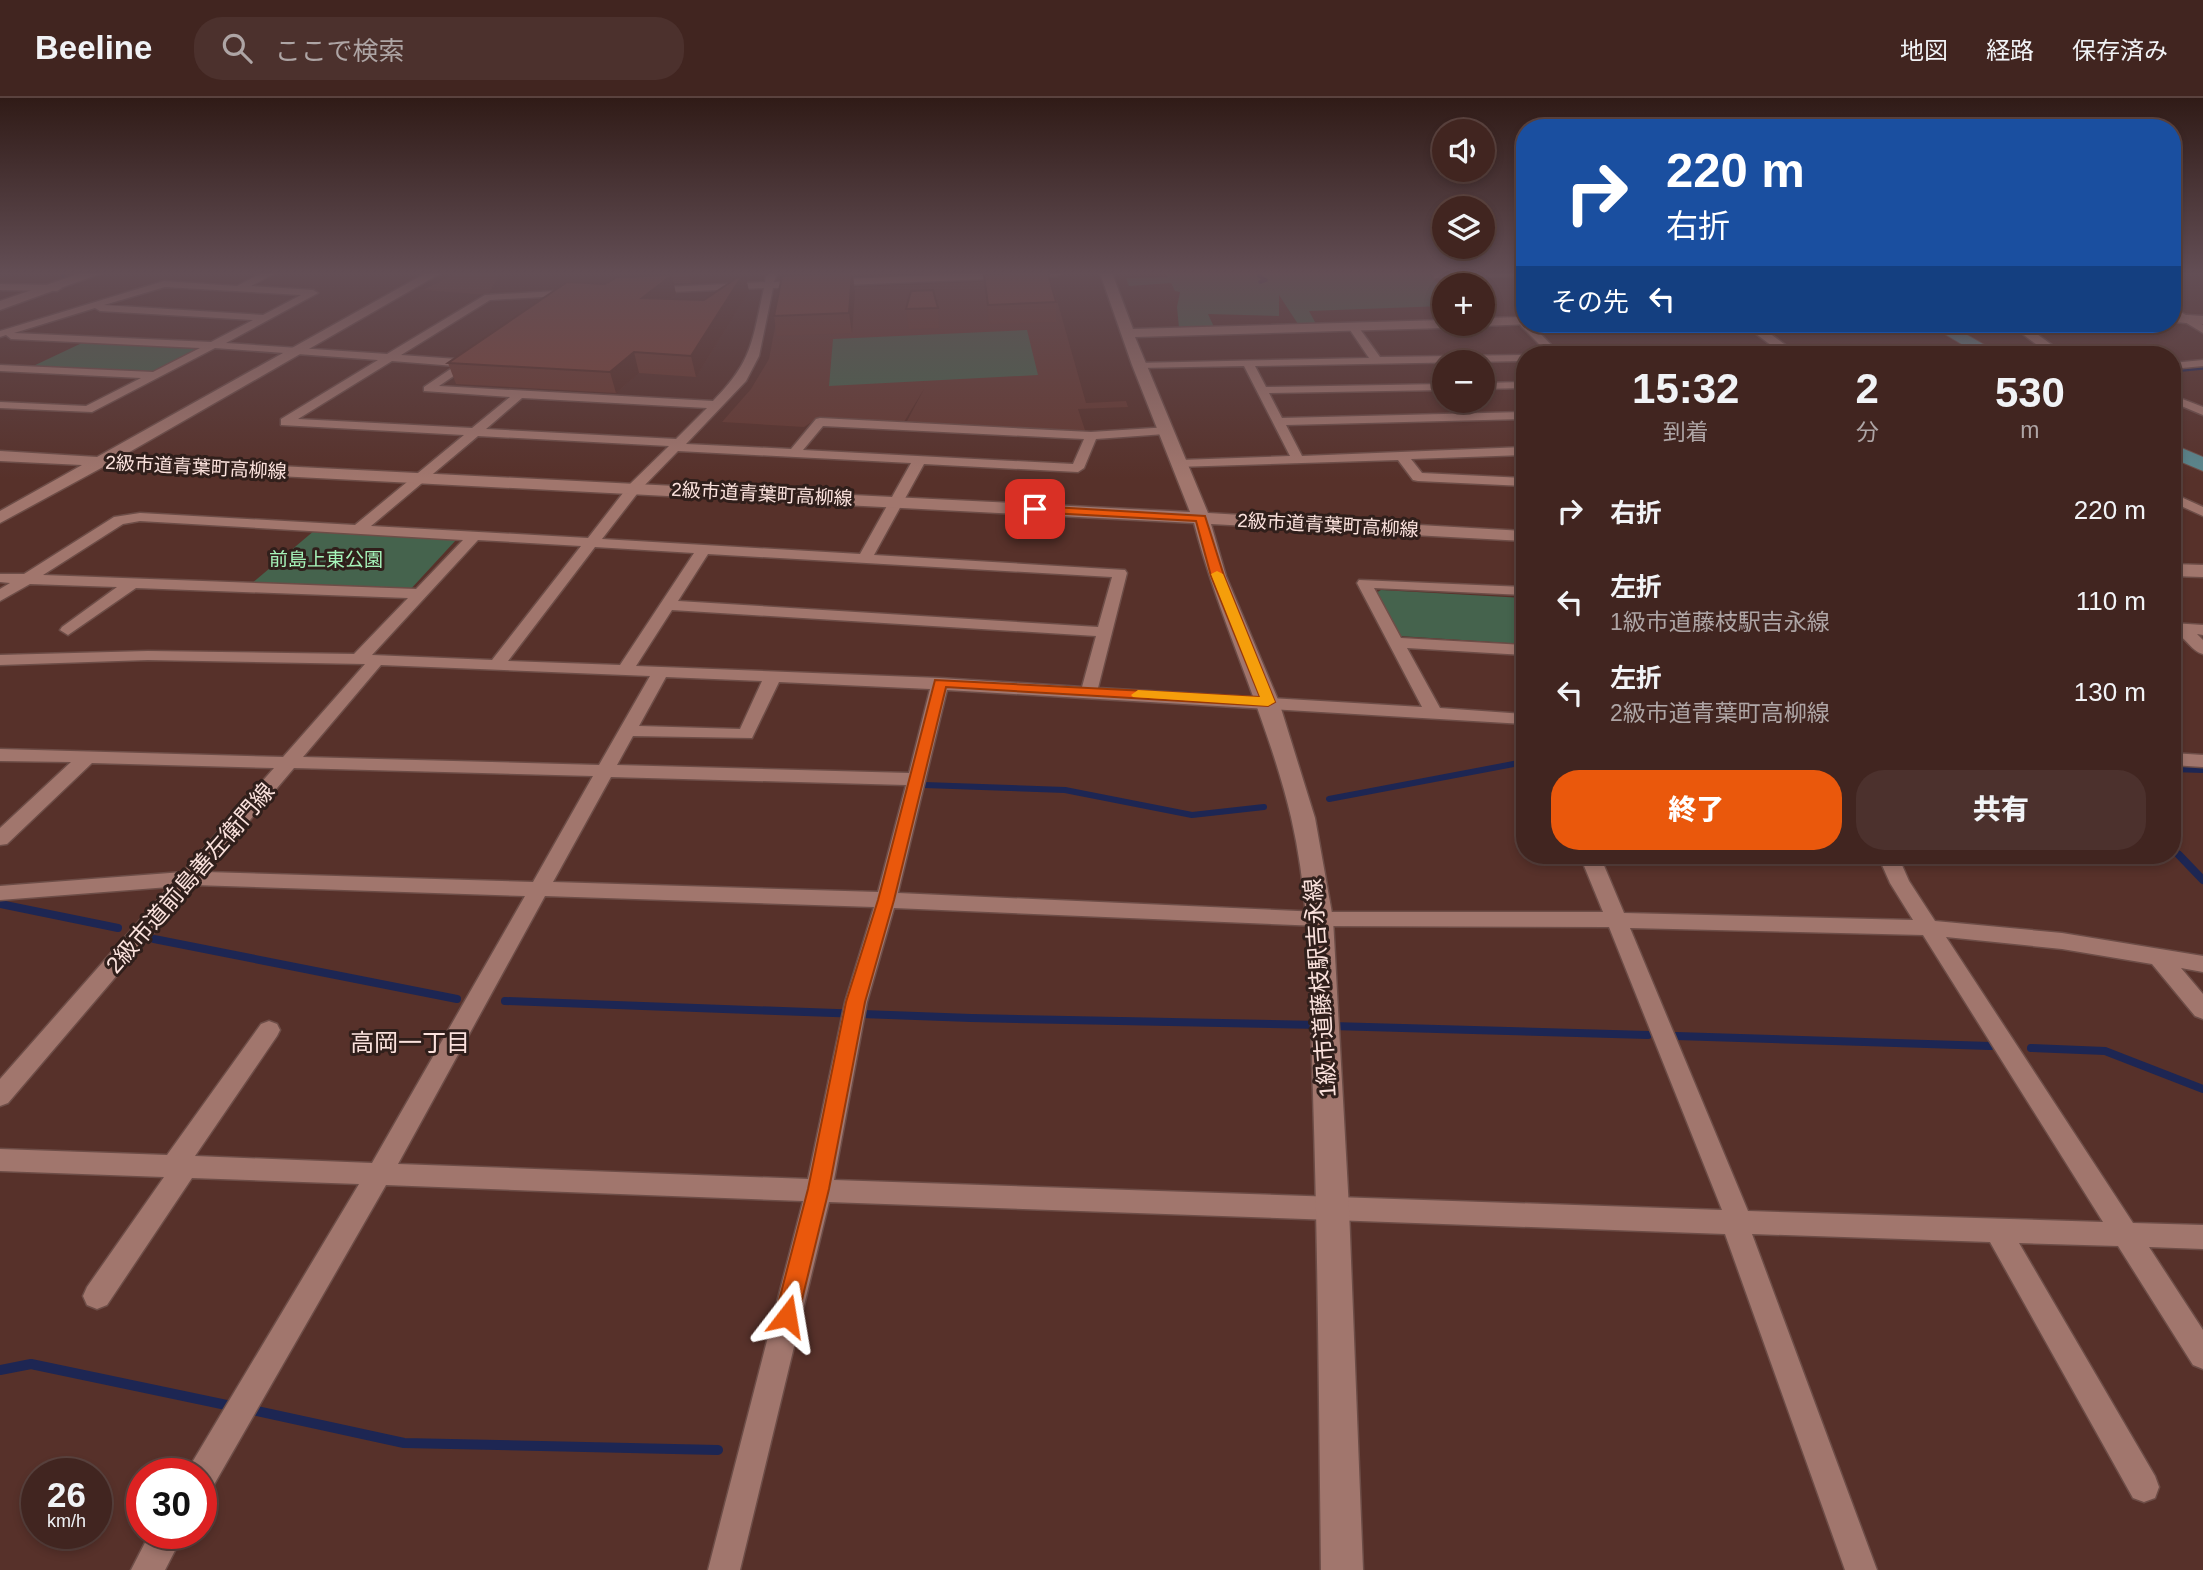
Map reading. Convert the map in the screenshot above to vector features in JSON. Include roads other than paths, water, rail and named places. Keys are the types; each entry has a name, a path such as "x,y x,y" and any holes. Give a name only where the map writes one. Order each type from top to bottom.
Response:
{"main road":[{"path":"2181,455 2203,465"}],"street":[{"path":"143,342 464,363"},
{"path":"0,405 88,410 220,342"},
{"path":"0,518 314,342"},
{"path":"416,342 285,422 1078,468 1091,436"},
{"path":"496,665 635,487 740,381 754,356 757,342"},
{"name":"1級市道藤枝駅吉永線","path":"1130,342 1201,518 1217,576 1268,702 1303,818 1320,919 1333,1209 1342,1570"},
{"path":"1363,342 1376,360"},
{"path":"475,356 428,390 715,405"},
{"path":"1139,365 1516,358"},
{"path":"1248,363 1297,458"},
{"path":"2181,365 2203,363"},
{"path":"0,368 156,375"},
{"path":"1495,386 1516,385"},
{"path":"1263,390 1432,387"},
{"path":"360,528 518,396"},
{"path":"2181,402 2203,411"},
{"path":"1280,422 1516,416"},
{"path":"795,453 820,422 1091,436 1165,430"},
{"path":"1180,464 1516,450"},
{"path":"1400,454 1418,477 1516,482"},
{"name":"2級市道青葉町高柳線","path":"0,456 417,480 635,487 1516,536"},
{"path":"865,558 920,459"},
{"path":"2181,502 2203,514"},
{"path":"2181,513 2203,514"},
{"path":"0,596 119,520 140,517 1120,573 1089,692"},
{"path":"359,659 475,535"},
{"path":"625,670 704,548"},
{"path":"2181,570 2203,571"},
{"path":"0,578 421,594"},
{"path":"1434,713 1364,583 1516,591"},
{"path":"68,630 131,584"},
{"path":"666,605 1105,632"},
{"path":"2181,628 2203,630"},
{"path":"2181,631 2203,649"},
{"path":"1394,642 1516,650"},
{"path":"0,660 159,655 378,659 940,683 1516,718"},
{"path":"0,672 20,659"},
{"name":"2級市道前島善左衛門線","path":"0,1096 292,762 378,659"},
{"path":"212,1458 380,1173 542,888 661,671"},
{"path":"628,731 746,734 773,676"},
{"path":"723,1570 819,1189 854,1012 886,900 940,683"},
{"path":"0,755 916,779"},
{"path":"0,839 88,757"},
{"path":"2181,760 2203,761"},
{"path":"1593,864 1737,1222 1861,1570"},
{"path":"1892,864 1900,883 2203,1354"},
{"path":"0,893 189,878 886,900 1320,919 1615,920 1929,928 2062,941 2203,964"},
{"path":"2160,957 2203,1010"},
{"path":"97,1296 270,1030"},
{"path":"0,1160 1333,1209 2203,1237"},
{"path":"1997,1230 2144,1487"},
{"path":"147,1570 159,1549"}],"waterway":[{"path":"2181,370 2203,368"},
{"path":"1329,799 1516,764"},
{"path":"2181,769 2203,770"},
{"path":"924,785 1065,790 1192,815 1264,807"},
{"path":"2181,857 2203,880"},
{"path":"0,904 118,928"},
{"path":"154,939 457,999"},
{"path":"505,1001 971,1018 1320,1025"},
{"path":"1332,1026 1648,1035"},
{"path":"1676,1036 1990,1046"},
{"path":"2031,1048 2105,1051 2203,1089"},
{"path":"0,1370 31,1364 236,1407"},
{"path":"248,1409 404,1443 718,1450"}],"district":[{"name":"高岡一丁目","path":"410,1042"}],"park label":[{"name":"前島上東公園","path":"326,559"}]}
